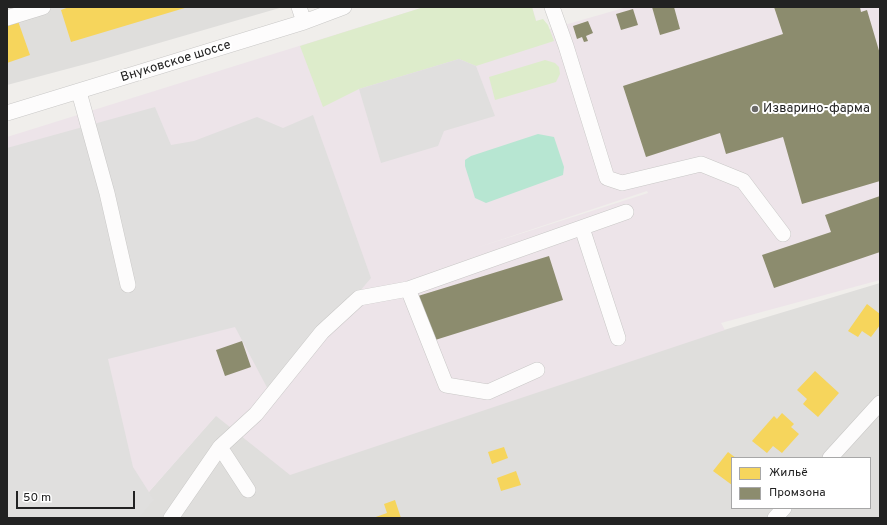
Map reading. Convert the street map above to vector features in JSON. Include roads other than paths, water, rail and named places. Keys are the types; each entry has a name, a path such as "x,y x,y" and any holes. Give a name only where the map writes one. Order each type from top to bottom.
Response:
{"street":[{"path":"7,18 43,7"},
{"path":"299,7 304,22"},
{"name":"Внуковское шоссе","path":"7,113 304,22 344,7"},
{"path":"552,7 566,46 607,178 622,183 701,164 743,181 783,234"},
{"path":"79,92 107,193 128,285"},
{"path":"172,518 220,448 256,414 322,332 359,298 408,289 626,212"},
{"path":"582,228 618,338"},
{"path":"408,289 446,385 488,392 537,370"},
{"path":"831,457 880,403"},
{"path":"220,448 248,490"},
{"path":"775,518 783,509"}],"place":[{"name":"Изварино-фарма","path":"755,109"}]}
